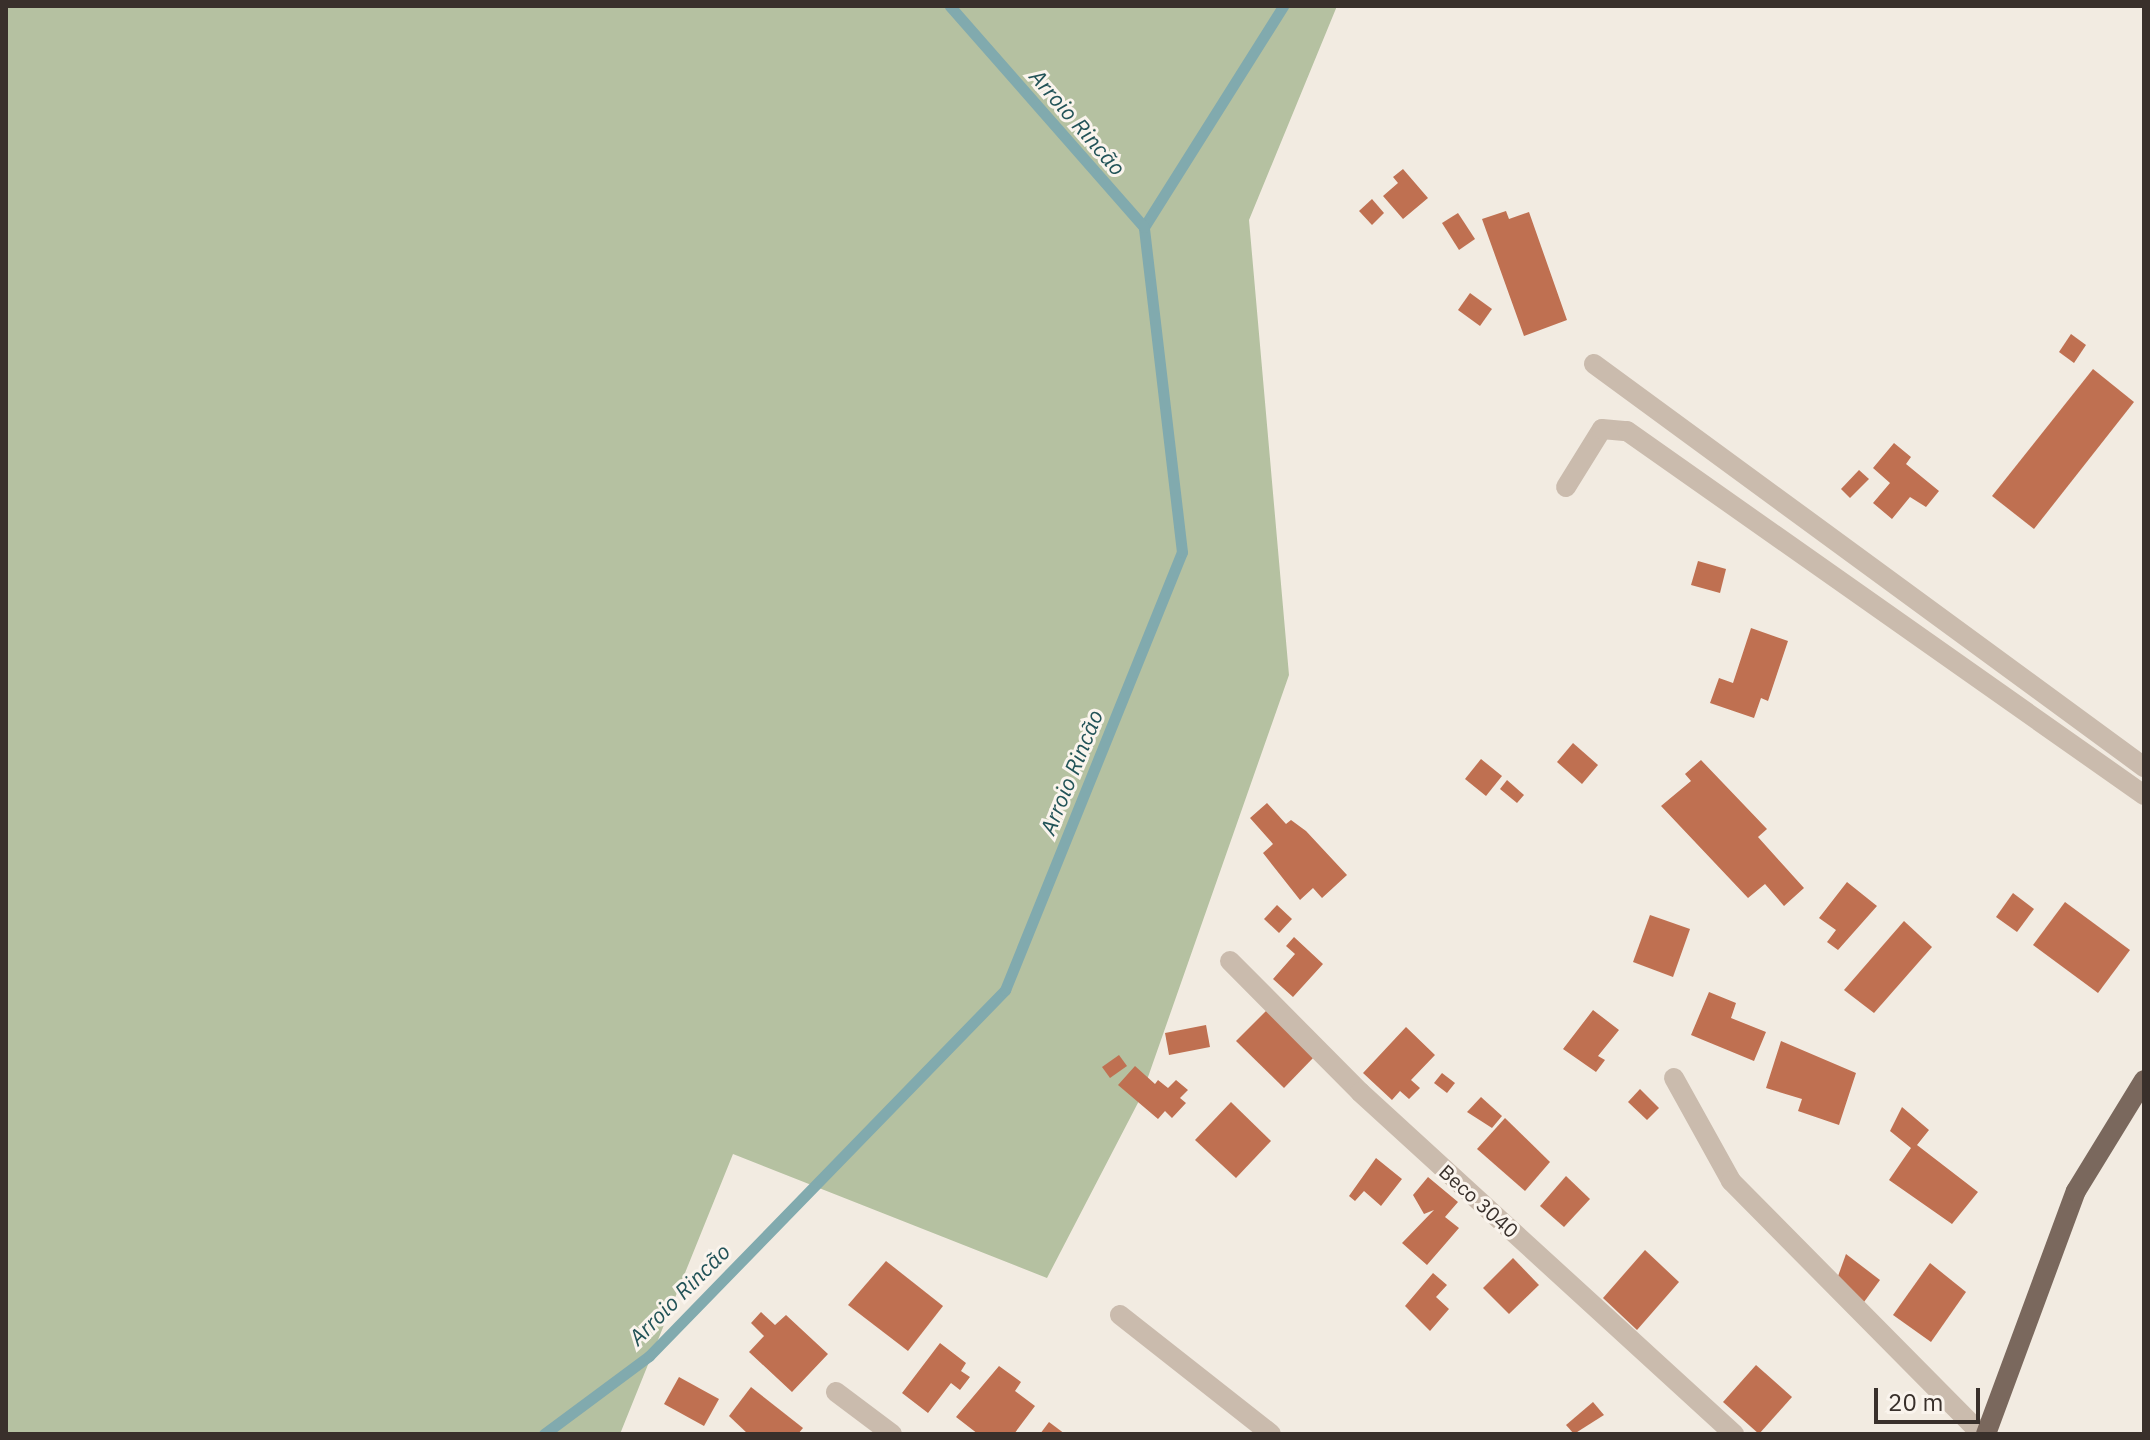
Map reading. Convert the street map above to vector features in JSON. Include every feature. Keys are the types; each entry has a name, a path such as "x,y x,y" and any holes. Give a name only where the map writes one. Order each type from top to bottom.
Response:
{"main road":[{"path":"1984,1434 2076,1191 2144,1080"}],"street":[{"path":"1594,364 2144,767"},
{"path":"1566,487 1602,429 1627,431 2144,795"},
{"name":"Beco 3040","path":"1230,961 1360,1092 1734,1434"},
{"path":"1674,1078 1731,1181 1984,1434"},
{"path":"1120,1315 1271,1434"},
{"path":"836,1392 892,1434"}],"green space":[{"path":"6,6 1337,6 1249,220 1289,675 1141,1097 1047,1278 733,1154 620,1434 6,1434"}],"building":[{"path":"1403,169 1428,198 1403,219 1383,196 1398,183 1393,177"},
{"path":"1372,199 1384,213 1372,225 1359,211"},
{"path":"1506,211 1509,219 1529,212 1567,320 1524,336 1482,219"},
{"path":"1458,213 1475,239 1459,250 1442,223"},
{"path":"1470,293 1492,309 1480,326 1458,310"},
{"path":"2071,334 2086,345 2074,363 2059,352"},
{"path":"2093,369 2134,402 2034,529 1992,496"},
{"path":"1894,443 1911,457 1906,464 1939,491 1926,507 1910,497 1892,519 1873,503 1890,483 1873,468"},
{"path":"1859,470 1869,479 1850,498 1841,489"},
{"path":"1698,561 1726,569 1720,593 1691,585"},
{"path":"1751,628 1788,641 1768,701 1761,698 1754,718 1710,703 1719,678 1733,683"},
{"path":"1573,743 1598,765 1582,784 1557,762"},
{"path":"1481,759 1502,776 1486,796 1465,779"},
{"path":"1701,760 1767,829 1758,837 1804,888 1784,906 1765,884 1748,898 1661,806 1691,781 1685,774"},
{"path":"1507,780 1524,795 1517,803 1500,789"},
{"path":"1267,803 1286,824 1291,820 1306,831 1347,875 1322,898 1313,888 1300,900 1263,853 1273,844 1250,818"},
{"path":"1847,882 1877,906 1838,950 1827,942 1836,930 1819,918"},
{"path":"2013,893 2034,909 2017,932 1996,917"},
{"path":"2065,902 2130,950 2098,993 2033,945"},
{"path":"1277,905 1292,919 1279,933 1264,919"},
{"path":"1650,915 1690,929 1673,977 1633,962"},
{"path":"1904,921 1932,947 1874,1013 1844,990"},
{"path":"1294,937 1323,964 1293,997 1273,979 1295,954 1286,946"},
{"path":"1709,992 1736,1003 1731,1018 1766,1032 1754,1061 1691,1035"},
{"path":"1267,1010 1314,1057 1284,1088 1236,1041"},
{"path":"1593,1010 1619,1030 1598,1056 1605,1060 1596,1072 1563,1049"},
{"path":"1206,1025 1210,1047 1169,1055 1165,1033"},
{"path":"1406,1027 1435,1055 1411,1080 1420,1088 1409,1099 1400,1091 1392,1100 1363,1073"},
{"path":"1781,1041 1856,1073 1839,1125 1798,1111 1802,1099 1766,1088"},
{"path":"1119,1055 1127,1066 1110,1078 1102,1067"},
{"path":"1135,1066 1155,1084 1158,1080 1168,1088 1176,1080 1188,1090 1180,1098 1186,1103 1172,1118 1165,1111 1158,1119 1118,1085"},
{"path":"1442,1073 1455,1083 1447,1093 1434,1083"},
{"path":"1640,1089 1659,1108 1647,1120 1628,1102"},
{"path":"1481,1097 1502,1116 1492,1128 1467,1112"},
{"path":"1231,1102 1271,1141 1236,1178 1195,1140"},
{"path":"1902,1107 1929,1130 1917,1145 1978,1192 1952,1224 1889,1180 1911,1148 1890,1131"},
{"path":"1505,1118 1550,1162 1525,1191 1477,1149"},
{"path":"1376,1158 1402,1179 1381,1206 1364,1191 1355,1201 1349,1196"},
{"path":"1566,1176 1590,1199 1564,1227 1540,1206"},
{"path":"1428,1177 1458,1202 1445,1217 1459,1228 1427,1265 1402,1243 1434,1210 1424,1214 1413,1195"},
{"path":"1645,1250 1679,1282 1637,1330 1603,1298"},
{"path":"1846,1254 1880,1280 1864,1302 1837,1279"},
{"path":"1513,1258 1539,1285 1509,1314 1483,1288"},
{"path":"886,1261 943,1306 908,1351 848,1305"},
{"path":"1930,1263 1966,1292 1931,1342 1893,1315"},
{"path":"1433,1273 1447,1285 1436,1297 1449,1309 1430,1331 1405,1306"},
{"path":"761,1312 775,1325 786,1315 828,1354 792,1392 749,1352 764,1336 751,1323"},
{"path":"940,1343 966,1363 961,1371 970,1377 960,1390 951,1383 928,1413 902,1393"},
{"path":"1756,1365 1792,1397 1759,1434 1723,1402"},
{"path":"999,1366 1021,1382 1015,1391 1035,1406 1014,1434 978,1434 956,1417"},
{"path":"679,1377 719,1399 704,1426 664,1404"},
{"path":"751,1387 803,1428 798,1434 748,1434 729,1416"},
{"path":"1593,1402 1604,1415 1574,1434 1566,1425"},
{"path":"1049,1422 1065,1434 1040,1434"}],"waterway":[{"name":"Arroio Rincão","path":"544,1434 649,1356 1005,990 1182,552 1144,227 950,6"},
{"path":"1144,227 1283,6"}]}
